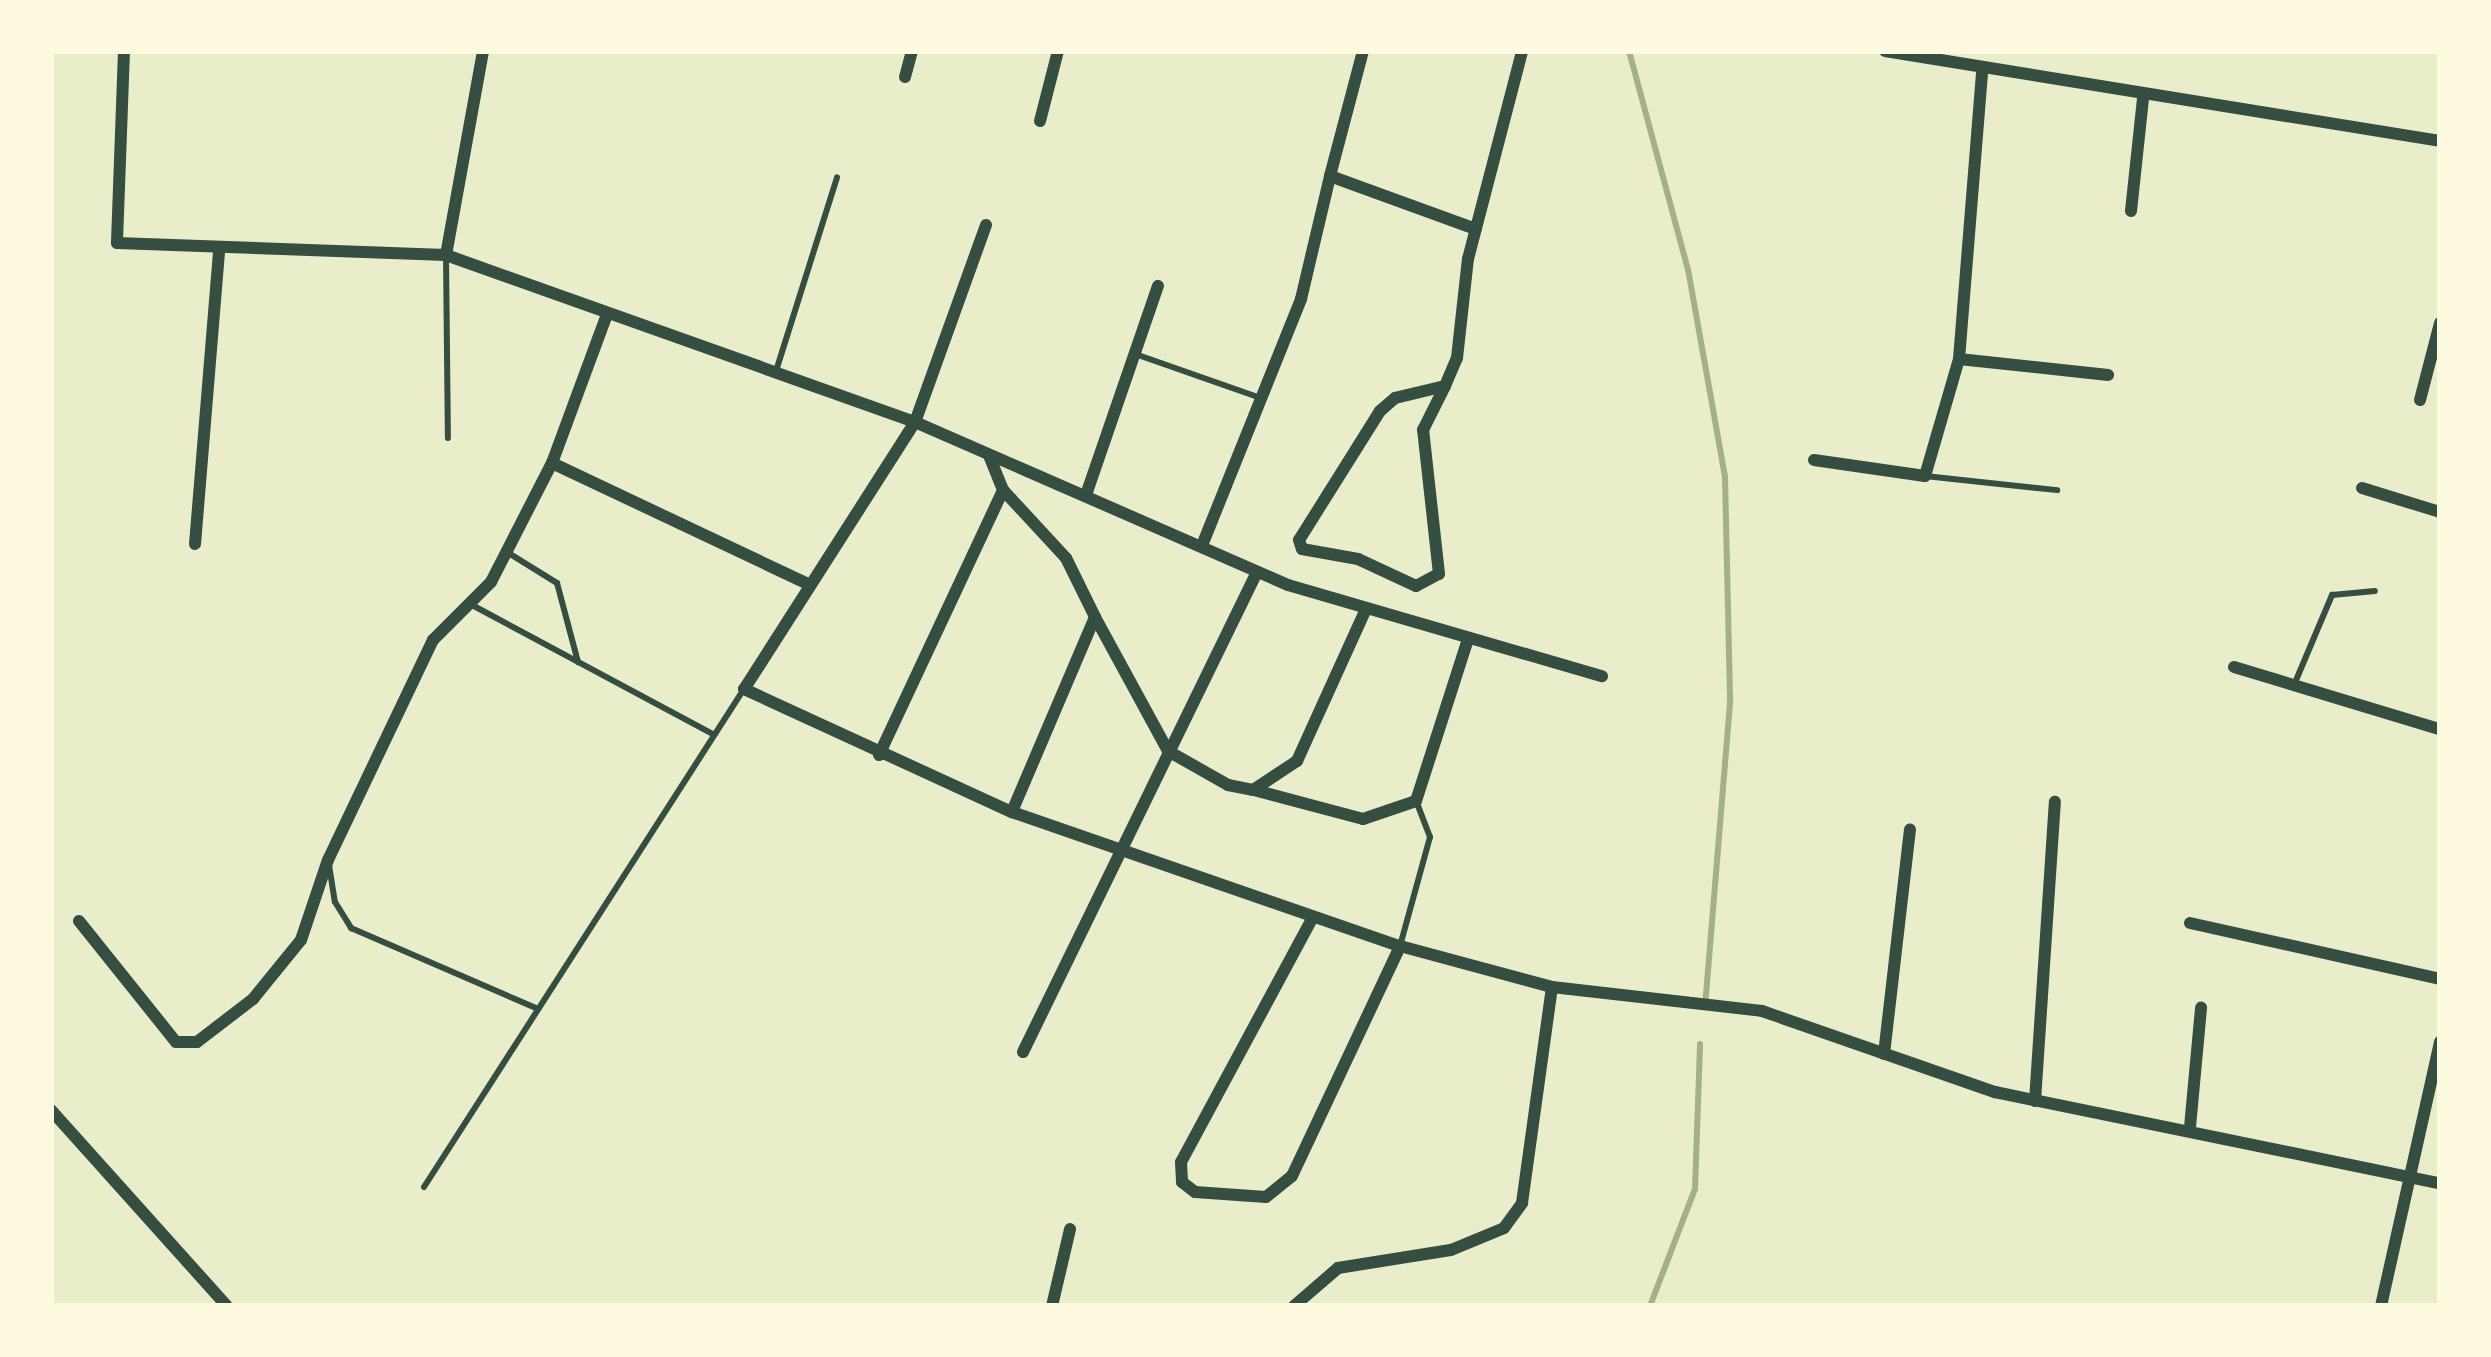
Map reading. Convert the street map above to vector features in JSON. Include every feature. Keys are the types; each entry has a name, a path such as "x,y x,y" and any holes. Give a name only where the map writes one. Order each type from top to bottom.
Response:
{"street":[{"path":"124,51 117,244 446,255 606,317 915,422 1087,492 1257,572 1365,611 1602,676"},
{"path":"446,255 483,51"},
{"path":"905,77 912,51"},
{"path":"1040,121 1058,51"},
{"path":"1203,543 1300,299 1363,51"},
{"path":"1445,386 1395,398 1380,411 1299,540 1302,548 1358,559 1416,586 1439,574 1423,430 1445,386 1457,358 1476,229 1522,51"},
{"path":"1885,51 1982,73 2440,141"},
{"path":"1814,460 1925,476 1958,359 1982,73"},
{"path":"2131,211 2143,98"},
{"path":"1330,176 1476,229"},
{"path":"986,225 915,422 744,689 1012,812 1124,855 1400,946 1552,987 1762,1011 2035,1101 2190,1127 2440,1183"},
{"path":"195,544 219,250"},
{"path":"1087,492 1158,286"},
{"path":"79,921 176,1042 197,1042 253,999 302,940 328,860 433,640 472,605 507,552 552,463 606,317"},
{"path":"2420,400 2440,322"},
{"path":"1958,359 2108,375"},
{"path":"989,456 1003,490 1066,558 1168,751 1228,785 1363,819 1416,801 1468,639"},
{"path":"552,463 810,585"},
{"path":"2362,488 2440,512"},
{"path":"879,754 1003,490"},
{"path":"1023,1052 1124,855 1168,751 1257,572"},
{"path":"1253,790 1297,761 1365,611"},
{"path":"1012,812 1095,616"},
{"path":"2234,667 2440,729"},
{"path":"2035,1101 2055,802"},
{"path":"1884,1054 1910,830"},
{"path":"1313,917 1181,1162 1182,1182 1196,1192 1266,1197 1292,1176 1400,946"},
{"path":"2190,922 2440,979"},
{"path":"1294,1306 1338,1268 1451,1250 1504,1228 1522,1202 1552,987"},
{"path":"2190,1127 2201,1008"},
{"path":"2381,1306 2415,1176 2440,1042"},
{"path":"51,1110 227,1306"},
{"path":"1052,1306 1070,1229"}],"lane":[{"path":"775,375 837,177"},
{"path":"446,255 448,439"},
{"path":"1138,355 1258,397"},
{"path":"1925,476 2057,490"},
{"path":"507,552 557,583 578,662"},
{"path":"2294,685 2332,595 2375,591"},
{"path":"472,605 714,735"},
{"path":"424,1187 744,689"},
{"path":"1400,946 1430,837 1416,801"},
{"path":"328,860 335,902 351,928 538,1009"}],"waterway":[{"path":"1629,51 1688,269 1725,477 1730,703 1706,997"},
{"path":"1650,1306 1695,1189 1700,1044"}]}
